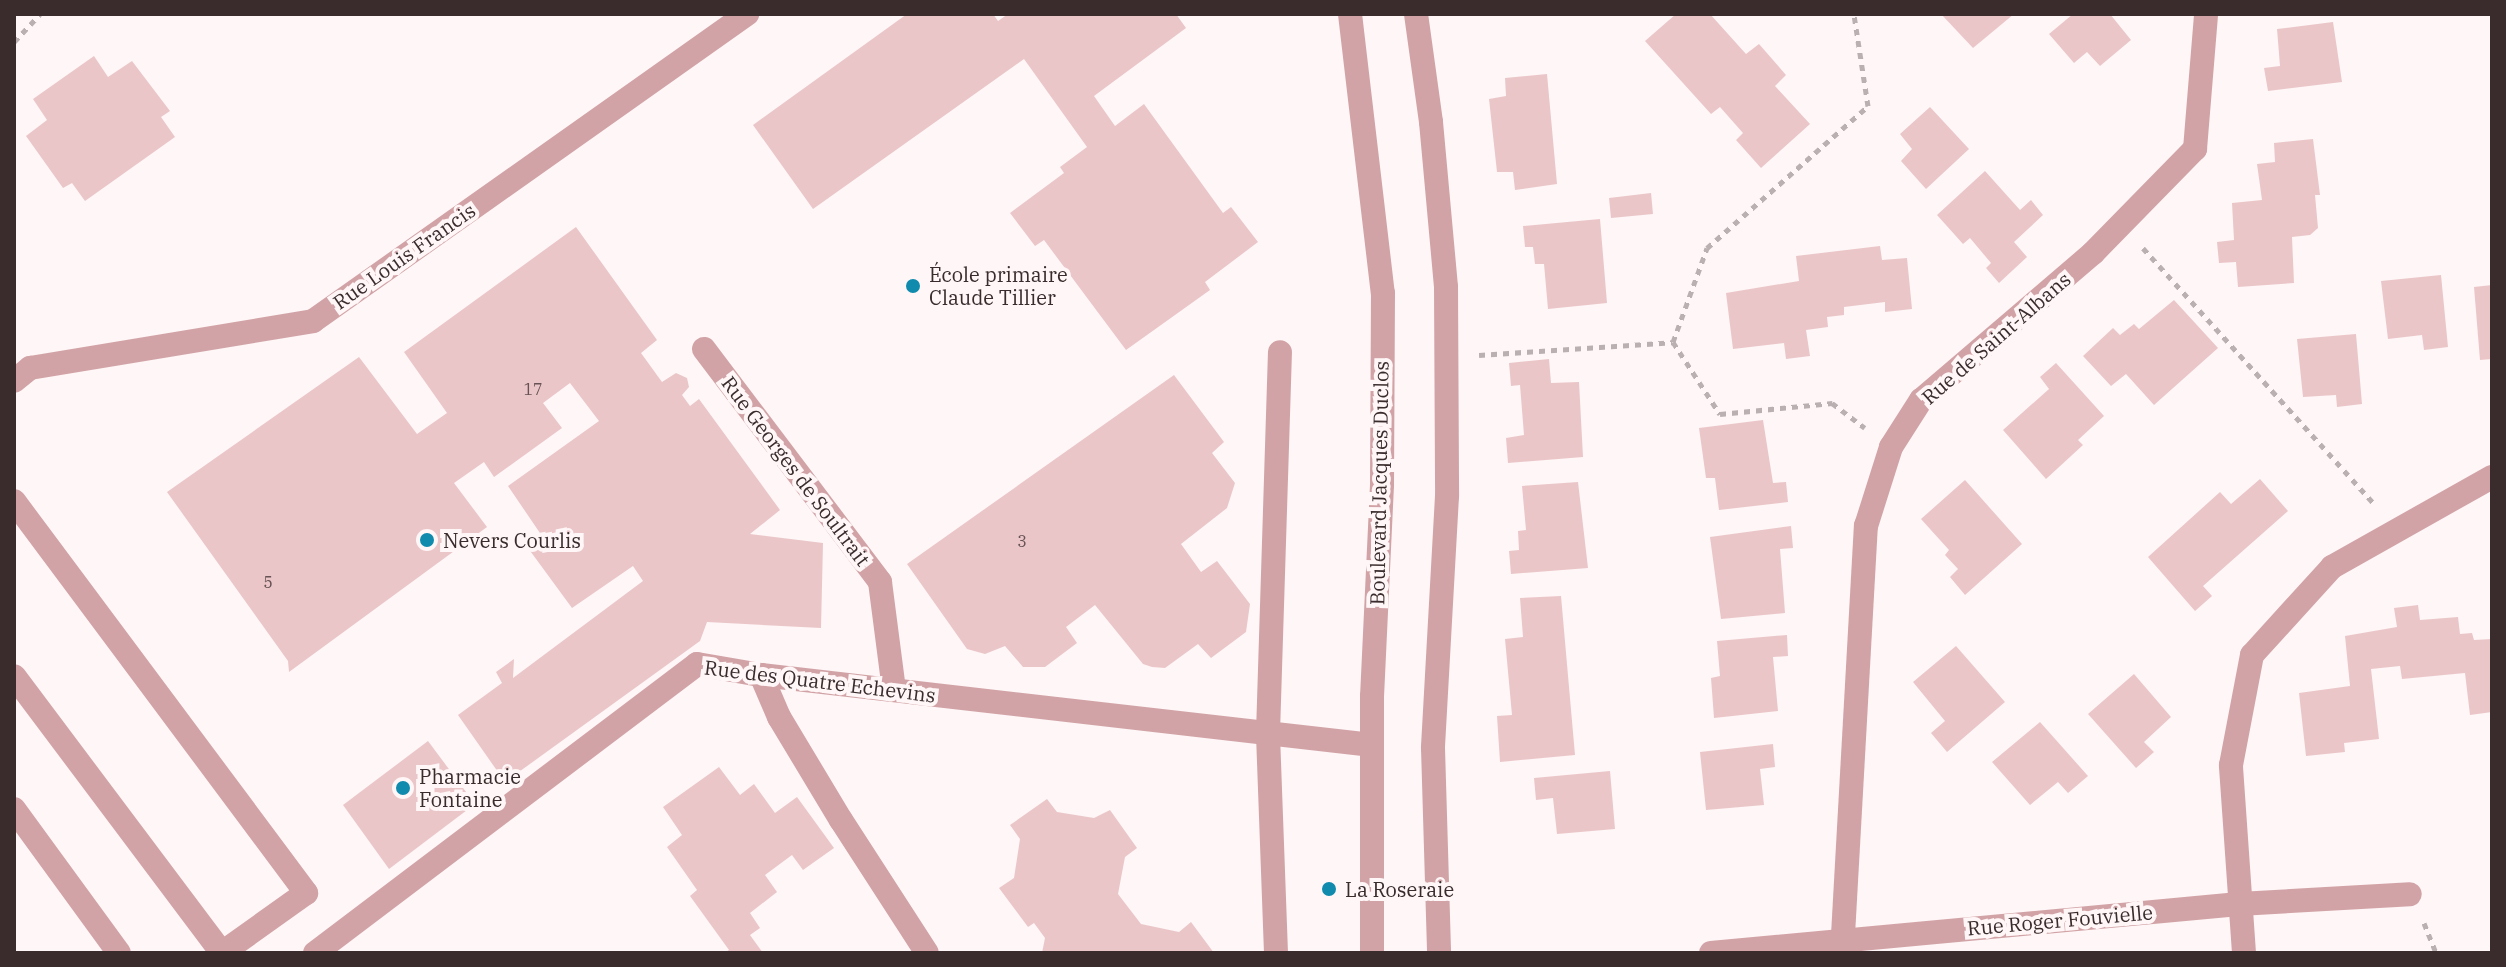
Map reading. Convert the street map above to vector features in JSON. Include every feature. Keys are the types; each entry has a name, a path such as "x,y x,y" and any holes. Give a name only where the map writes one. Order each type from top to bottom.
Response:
{"street":[{"name":"Rue Louis Francis","path":"14,381 30,368 313,321 747,14"},
{"name":"Boulevard Jacques Duclos","path":"1350,14 1383,293 1382,485 1372,745 1372,953"},
{"path":"1416,14 1437,182 1446,287 1447,496 1433,748 1439,953"},
{"name":"Rue de Saint-Albans","path":"1841,946 1866,526 1891,447 1921,400 2121,224 2195,149 2206,14"},
{"name":"Rue Georges de Soultrait","path":"704,349 880,582 894,690"},
{"path":"1276,953 1268,733 1280,352"},
{"path":"2244,953 2231,765 2252,655 2332,567 2492,477"},
{"path":"14,501 306,893 222,953 14,676"},
{"name":"Rue des Quatre Echevins","path":"315,953 697,664 761,675 1372,745"},
{"path":"761,675 779,717 927,953"},
{"path":"14,809 119,953"},
{"name":"Rue Roger Fouvielle","path":"1711,953 1841,946 2239,904 2410,894"}],"path":[{"path":"14,42 40,14"},
{"path":"1673,342 1707,248 1868,106 1854,14"},
{"path":"2121,224 2397,530"},
{"path":"1446,357 1673,342"},
{"path":"1673,342 1720,414 1832,403 1891,447"}],"building":[{"path":"907,14 993,14 998,21 1008,14 1176,14 1186,28 1094,96 1115,126 1144,104 1223,213 1231,207 1258,242 1205,282 1210,290 1126,350 1044,240 1035,246 1010,213 1064,173 1060,167 1087,147 1024,59 813,209 753,125"},
{"path":"1676,14 1710,14 1746,54 1759,44 1786,75 1775,86 1810,124 1761,168 1736,140 1743,133 1720,107 1711,114 1645,41"},
{"path":"1941,14 2014,14 1973,48"},
{"path":"2073,14 2110,14 2131,40 2100,66 2087,52 2074,63 2049,34"},
{"path":"2333,22 2342,82 2268,91 2264,68 2280,66 2277,29"},
{"path":"94,56 108,77 132,61 170,111 161,117 175,137 85,201 72,183 63,188 26,136 47,120 33,99"},
{"path":"1547,74 1557,184 1515,190 1513,172 1497,172 1489,99 1506,96 1505,78"},
{"path":"1930,107 1969,149 1926,189 1901,161 1912,149 1900,134"},
{"path":"2313,139 2320,195 2315,195 2318,228 2310,235 2292,237 2294,283 2238,287 2236,262 2219,263 2217,242 2234,240 2232,203 2262,200 2257,164 2275,162 2274,143"},
{"path":"1985,171 2020,210 2031,200 2043,215 2014,242 2027,257 1999,283 1986,268 1991,263 1970,238 1963,244 1937,215"},
{"path":"1651,193 1653,214 1611,218 1609,198"},
{"path":"1600,219 1607,303 1548,309 1544,264 1535,264 1533,247 1525,247 1523,226"},
{"path":"576,227 657,340 641,353 662,382 676,373 687,378 689,387 682,395 690,406 699,399 780,510 750,534 823,543 821,628 707,622 700,641 505,782 458,715 502,683 496,672 514,659 513,678 643,581 633,566 572,608 528,548 542,536 508,486 599,421 570,383 543,403 562,428 494,477 484,462 454,483 487,527 289,672 288,661 167,492 359,357 417,434 447,413 404,352"},
{"path":"1880,246 1882,260 1907,258 1912,309 1885,312 1885,302 1844,307 1844,315 1827,317 1828,327 1806,330 1810,356 1786,359 1784,343 1733,349 1726,293 1799,281 1796,256"},
{"path":"2441,275 2448,347 2424,350 2422,335 2388,339 2381,281"},
{"path":"2492,285 2492,359 2480,360 2474,287"},
{"path":"2174,300 2218,348 2154,405 2126,374 2111,386 2083,356 2113,328 2120,335 2134,324 2139,329"},
{"path":"2356,334 2362,404 2337,407 2336,395 2303,397 2297,339"},
{"path":"1549,359 1551,383 1579,382 1583,457 1508,463 1506,438 1524,435 1520,385 1511,386 1509,363"},
{"path":"2056,363 2104,416 2078,440 2083,445 2046,479 2003,430 2049,389 2040,377"},
{"path":"1174,375 1224,442 1212,453 1235,483 1227,508 1181,544 1201,572 1217,561 1250,604 1246,632 1211,658 1198,644 1165,668 1152,667 1143,664 1095,605 1066,627 1077,643 1045,667 1023,667 1005,646 985,654 967,649 907,564"},
{"path":"1763,420 1773,483 1786,482 1788,502 1719,510 1715,478 1706,478 1699,428"},
{"path":"2260,479 2288,511 2203,586 2212,596 2195,611 2148,557 2220,492 2231,504"},
{"path":"1965,480 2022,544 1965,595 1950,577 1958,569 1945,555 1949,550 1921,519"},
{"path":"1578,482 1588,568 1511,574 1509,551 1519,550 1518,531 1526,530 1522,486"},
{"path":"1791,526 1793,548 1780,549 1785,613 1721,619 1710,537"},
{"path":"1561,596 1575,755 1500,762 1497,716 1512,715 1505,639 1523,637 1520,598"},
{"path":"2418,605 2420,620 2458,617 2460,634 2472,633 2474,640 2492,639 2492,712 2470,715 2465,673 2402,679 2400,666 2371,669 2379,739 2344,743 2345,752 2306,756 2299,693 2350,686 2345,636 2397,627 2394,608"},
{"path":"1787,635 1788,656 1773,657 1778,711 1714,718 1711,678 1720,676 1717,641"},
{"path":"1956,646 2005,702 1947,752 1931,733 1945,721 1913,682"},
{"path":"2134,674 2171,717 2144,742 2154,752 2136,768 2088,714"},
{"path":"2040,722 2088,776 2068,793 2058,782 2030,805 1992,762"},
{"path":"428,741 475,804 389,869 343,805"},
{"path":"1773,744 1775,767 1760,769 1764,805 1706,810 1700,752"},
{"path":"719,767 740,795 754,784 775,813 797,797 834,848 803,870 792,855 765,875 777,892 750,913 760,928 750,935 763,953 724,953 729,950 690,896 697,890 667,847 682,835 663,807"},
{"path":"1610,771 1615,829 1557,834 1553,798 1536,800 1534,778"},
{"path":"1047,799 1057,812 1094,818 1110,810 1137,848 1125,857 1118,894 1141,924 1179,932 1191,922 1214,953 1042,953 1045,938 1034,923 1028,927 999,888 1014,878 1020,839 1010,825"}],"place":[{"name":"École primaire Claude Tillier","path":"913,286"},
{"name":"Nevers Courlis","path":"427,540"},
{"name":"Pharmacie Fontaine","path":"403,788"},
{"name":"La Roseraie","path":"1329,889"}]}
